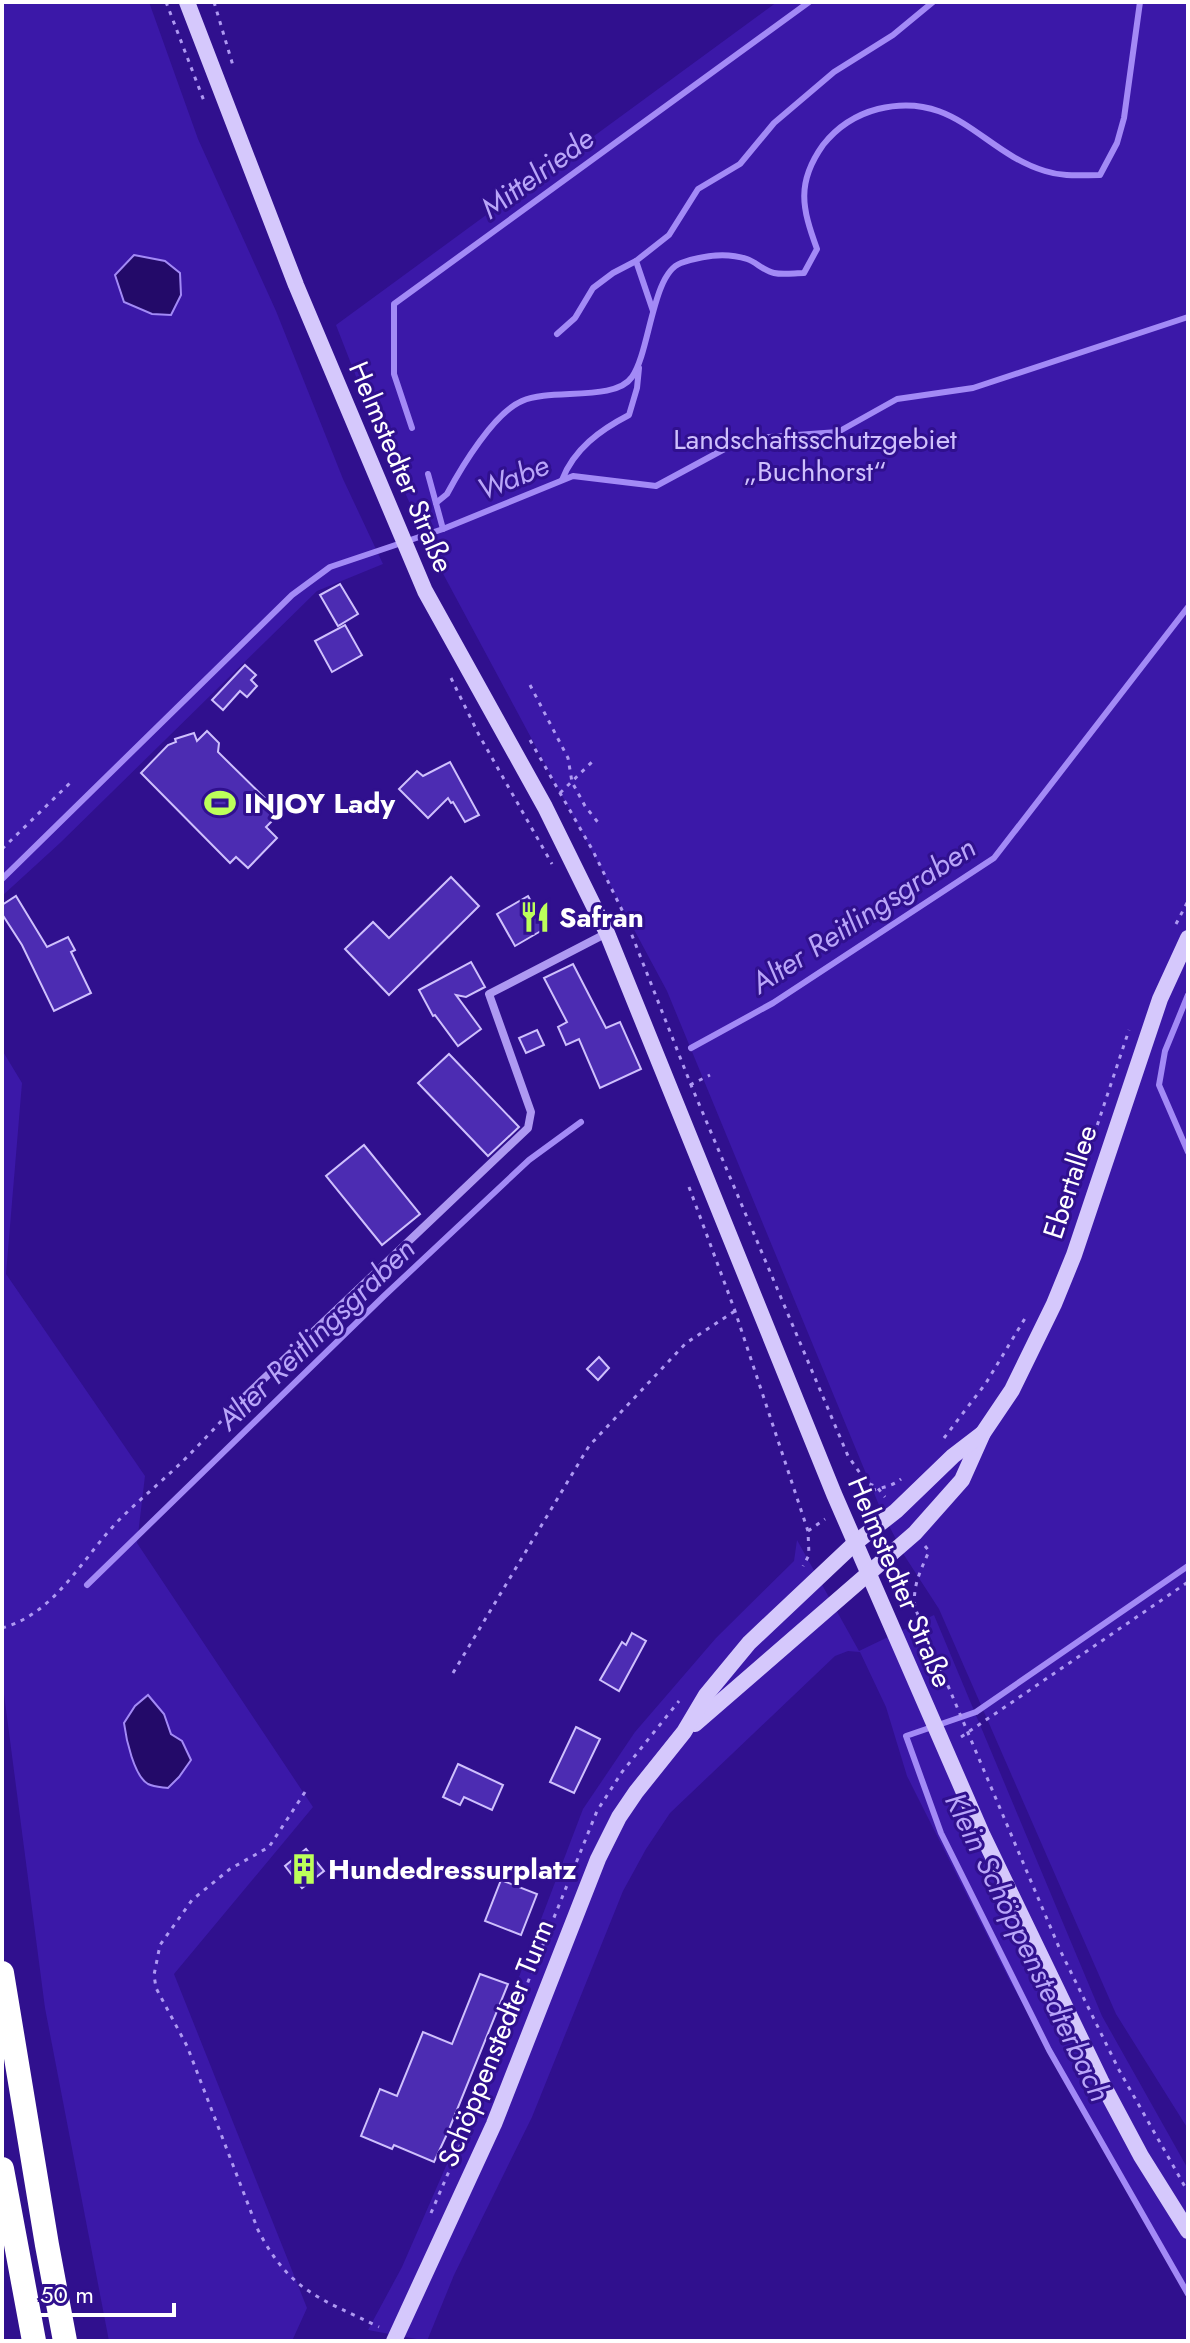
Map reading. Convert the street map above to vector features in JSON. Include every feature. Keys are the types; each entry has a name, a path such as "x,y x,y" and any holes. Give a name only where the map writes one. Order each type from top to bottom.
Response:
{"highway":[{"path":"2,1973 65,2341"},
{"path":"2,2169 34,2341"}],"street":[{"name":"Helmstedter Straße","path":"187,2 280,243 425,591 545,807 607,933 855,1543 944,1748 1053,1986 1141,2156 1188,2231"},
{"path":"233,1408 528,1128 531,1112 489,994 607,933"},
{"name":"Ebertallee","path":"869,1575 915,1533 962,1480 983,1433 1012,1390 1074,1255 1134,1068 1160,999 1188,938"},
{"name":"Ebertallee","path":"855,1543 896,1511 953,1456 983,1433"},
{"name":"Schöppenstedter Turm","path":"396,2339 494,2124 598,1859 619,1817 684,1732 706,1695 749,1643 855,1543"},
{"name":"Schöppenstedter Turm","path":"684,1732 869,1575"}],"path":[{"path":"445,666 507,790 554,868"},
{"path":"530,685 568,758 572,782 600,825"},
{"path":"572,782 595,759"},
{"path":"2,849 71,782"},
{"path":"1171,933 1188,901"},
{"path":"1088,1152 1132,1022"},
{"path":"671,1093 710,1075"},
{"path":"686,1179 735,1311 808,1531"},
{"path":"938,1445 986,1383 1032,1307"},
{"path":"453,1673 589,1446 686,1343 735,1311"},
{"path":"2,1628 22,1621 59,1591 115,1524 187,1457 233,1408"},
{"path":"896,1511 877,1487 893,1486 907,1475"},
{"path":"915,1533 929,1551 913,1595 915,1608 1061,1952 1119,2070 1188,2192"},
{"path":"944,1748 1188,1582"},
{"path":"305,1792 269,1847 230,1869 192,1900 160,1945 154,1975 156,1988 187,2046 270,2254 305,2291 396,2339"}],"green space":[{"path":"2,2 149,2 198,139 276,311 343,479 383,564 317,591 2,896"},
{"name":"Landschaftsschutzgebiet „Buchhorst“","path":"777,2 1188,2 1188,2129 1116,2014 939,1609 904,1555 881,1510 667,991 433,555 376,428 336,325"},
{"path":"2,1050 22,1083 6,1274 145,1476 137,1543 313,1807 174,1974 307,2308 292,2341 109,2341 45,2008 2,1679"},
{"path":"797,1540 859,1651 934,1615 1102,2016 1188,2169 1188,2294 1010,1981 907,1776 886,1707 860,1652 848,1651 835,1656 670,1813 646,1849 623,1891 532,2117 454,2275 427,2341 368,2330 402,2267 453,2150 583,1809 635,1732 716,1638 794,1561"}],"shaded area":[{"path":"134,255 165,261 180,273 181,295 171,315 152,314 124,302 115,275"},
{"path":"148,1695 164,1714 171,1734 182,1741 191,1760 168,1788 150,1785 143,1780 127,1738 124,1723 135,1706"}],"building":[{"path":"340,584 358,614 338,626 320,595"},
{"path":"345,625 362,655 332,672 315,641"},
{"path":"245,665 256,675 251,680 257,686 247,697 240,691 223,710 212,700"},
{"name":"INJOY Lady","path":"207,731 219,743 218,752 280,813 266,827 277,838 248,868 236,857 230,863 141,773 168,745 176,742 175,739 194,733 197,741"},
{"path":"450,762 479,815 465,822 448,798 428,818 399,789 417,771 423,776"},
{"path":"451,877 479,906 389,995 345,949 373,922 389,938"},
{"path":"16,896 47,947 68,937 75,950 71,952 91,993 54,1011 22,945 2,914 2,905"},
{"path":"528,896 546,928 515,946 497,914"},
{"path":"471,962 485,987 466,997 456,995 481,1029 458,1046 433,1016 419,990"},
{"path":"573,964 606,1028 620,1022 641,1069 600,1088 579,1039 566,1045 558,1027 567,1022 544,978"},
{"path":"537,1030 544,1045 526,1053 519,1038"},
{"path":"449,1054 519,1127 488,1156 418,1083"},
{"path":"364,1145 420,1214 382,1245 326,1176"},
{"path":"599,1357 609,1368 598,1380 587,1369"},
{"path":"632,1633 646,1641 619,1691 600,1680 622,1642 626,1645"},
{"path":"576,1727 600,1739 574,1793 550,1782"},
{"path":"458,1764 503,1785 492,1810 464,1797 460,1805 443,1797"},
{"name":"Hundedressurplatz","path":"306,1849 324,1871 302,1888 285,1866"},
{"path":"501,1880 537,1894 521,1935 485,1921"},
{"path":"480,1974 508,1984 434,2162 394,2145 392,2149 361,2136 380,2089 397,2096 423,2032 452,2044"}],"waterway":[{"name":"Mittelriede","path":"412,428 394,374 394,304 809,2"},
{"path":"653,311 636,261 669,235 698,189 740,164 774,123 834,72 893,35 933,2"},
{"path":"436,503 447,494 490,428 511,407 534,397 597,392 624,385 638,365 664,282 671,270 681,263 722,255 747,259 774,273 804,273 817,249 805,208 805,184 809,172 829,138 862,114 905,105 928,108 949,115 1003,151 1045,171 1065,175 1100,175 1117,143 1124,118 1140,2"},
{"path":"557,334 575,318 593,288 636,261"},
{"name":"Wabe","path":"2,879 292,595 330,567 443,529 573,476 656,486 743,439 838,432 897,399 973,388 1188,317"},
{"path":"562,480 573,459 589,442 629,415 639,368"},
{"name":"Mittelriede","path":"428,474 443,529"},
{"name":"Alter Reitlingsgraben","path":"691,1048 773,1003 994,858 1188,607"},
{"name":"Klein Schöppenstedterbach","path":"1188,995 1165,1051 1159,1085 1188,1152"},
{"name":"Alter Reitlingsgraben","path":"87,1585 384,1296 529,1160 581,1122"},
{"name":"Klein Schöppenstedterbach","path":"1188,1566 976,1712 906,1736 941,1833 1049,2050 1188,2294"}],"place":[{"name":"INJOY Lady","path":"220,803"},
{"name":"Safran","path":"535,917"},
{"name":"Hundedressurplatz","path":"304,1869"}]}
